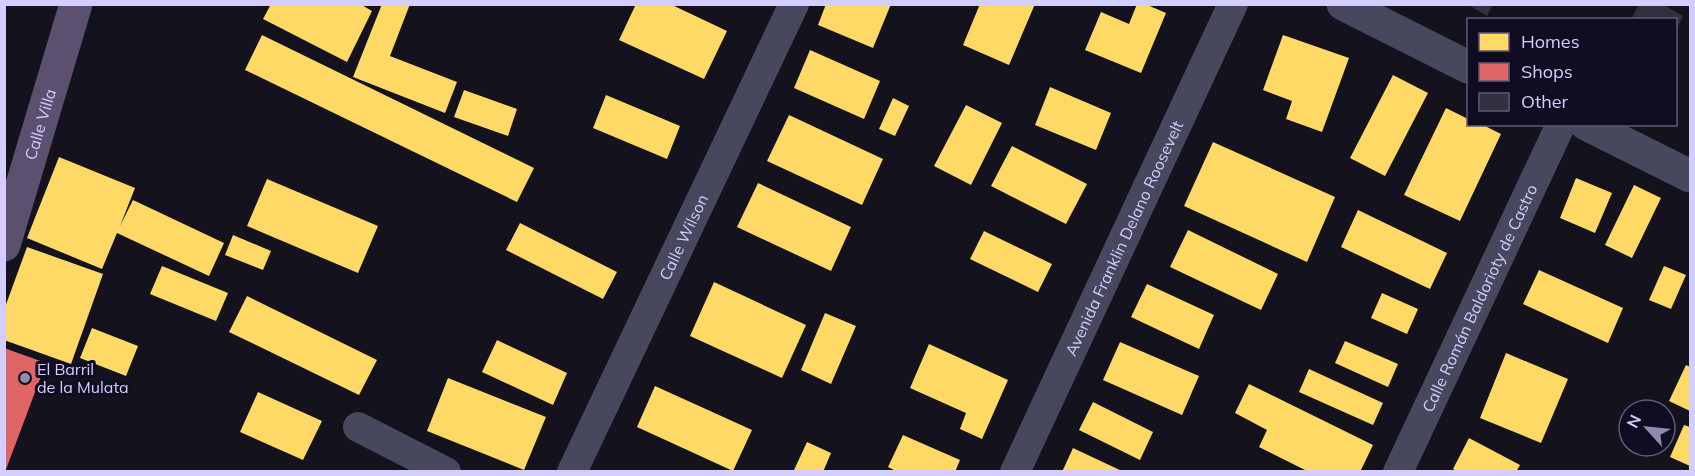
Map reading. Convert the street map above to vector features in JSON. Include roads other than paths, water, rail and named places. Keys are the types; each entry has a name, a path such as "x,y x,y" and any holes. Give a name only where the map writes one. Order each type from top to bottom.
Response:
{"main road":[{"name":"Calle Villa","path":"4,245 76,4"}],"street":[{"name":"Calle Wilson","path":"572,471 794,4"},
{"name":"Avenida Franklin Delano Roosevelt","path":"1015,471 1233,4"},
{"path":"1344,4 1467,66"},
{"name":"Calle Román Baldorioty de Castro","path":"1398,471 1560,126"},
{"path":"1590,126 1690,176"},
{"path":"358,427 446,471"}],"place":[{"name":"El Barril de la Mulata","path":"25,378"}]}
